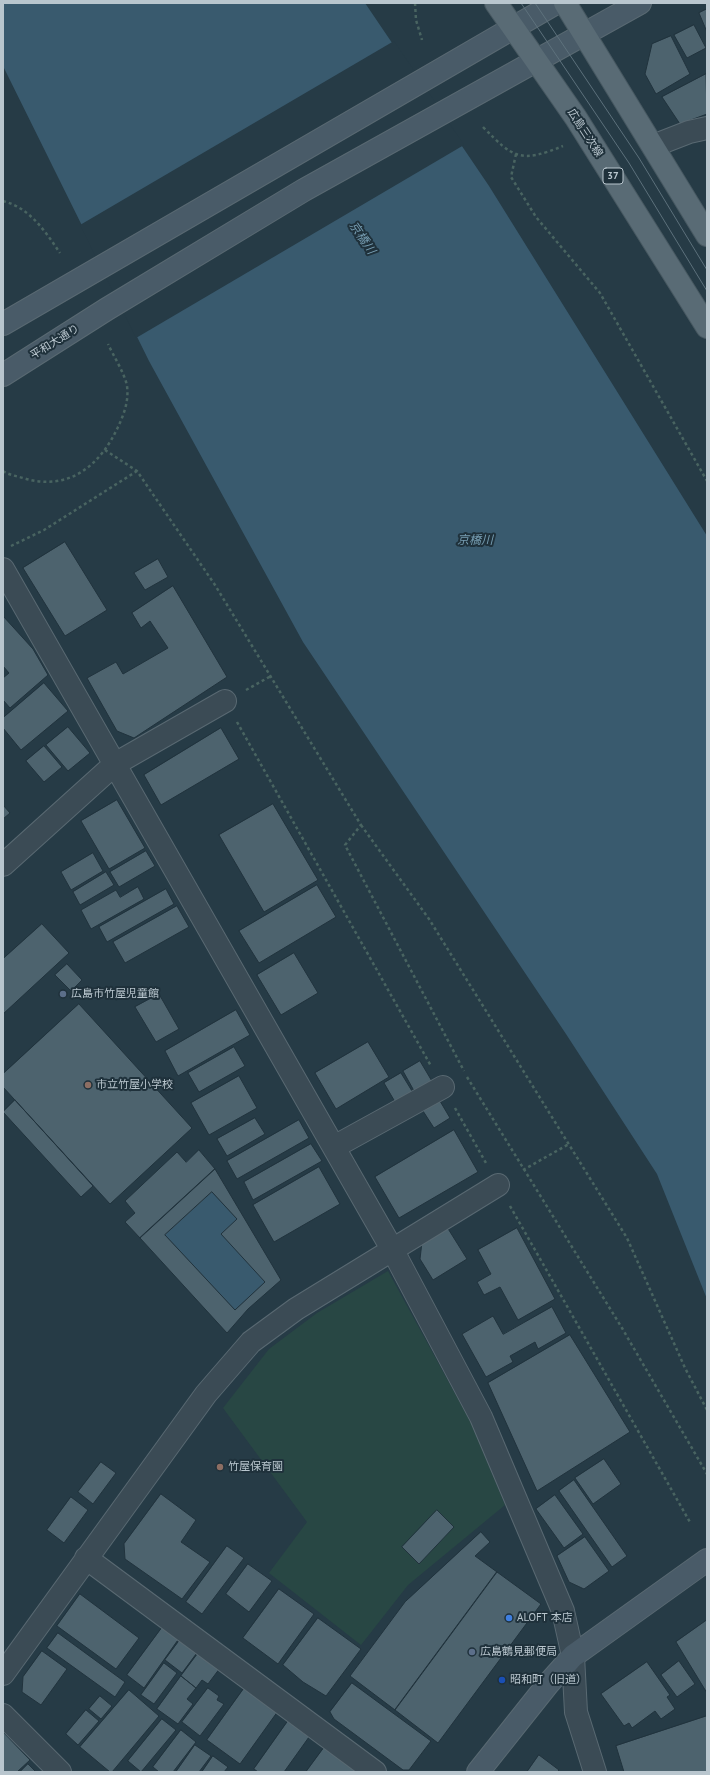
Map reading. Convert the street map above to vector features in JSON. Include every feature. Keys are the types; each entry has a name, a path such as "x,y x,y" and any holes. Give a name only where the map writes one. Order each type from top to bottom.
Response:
{"main road":[{"name":"広島三次線","path":"496,3 576,118 707,328"},
{"path":"565,3 707,235"}],"street":[{"path":"3,324 556,3"},
{"name":"平和大通り","path":"3,375 107,309 304,190 640,3"},
{"path":"653,146 689,132 707,128"},
{"path":"3,569 392,1249 481,1416 563,1610 573,1656 576,1712 595,1772"},
{"path":"3,866 115,764 225,701"},
{"path":"334,1147 443,1087"},
{"path":"3,1674 206,1394 251,1342 296,1309 498,1185"},
{"path":"86,1558 375,1772"},
{"path":"478,1772 548,1684 573,1656 707,1560"},
{"path":"3,1715 60,1772"}],"path":[{"path":"415,3 416,20 422,40"},
{"path":"483,127 504,148 523,157 541,155 563,146"},
{"path":"516,154 511,177 536,216 600,293 707,481"},
{"path":"3,201 28,214 44,230 60,253"},
{"path":"3,471 31,480 64,480 90,467 105,450 111,442 126,409 127,385 108,344"},
{"path":"105,450 137,471 215,585 361,825 429,919 627,1238 685,1368 707,1410"},
{"path":"10,546 44,530 137,471"},
{"path":"225,701 691,1524"},
{"path":"361,825 345,845 466,1075 523,1170 622,1328 707,1474"},
{"path":"498,1185 568,1144"}],"green space":[{"path":"388,1271 470,1421 505,1505 408,1585 361,1645 269,1573 307,1522 223,1408 269,1349 317,1313"}],"water":[{"name":"京橋川","path":"3,3 365,3 489,186 707,536 707,1299 657,1174 566,1034 303,642 149,361 3,66"},
{"path":"212,1192 237,1219 265,1282 235,1310 165,1235"}],"pier":[{"path":"394,41 464,145 136,338 80,225"}],"building":[{"path":"707,9 707,32 699,13"},
{"path":"694,25 706,48 687,58 674,35"},
{"path":"671,36 690,74 656,94 645,74 652,44"},
{"path":"706,74 707,114 680,124 662,97"},
{"path":"65,542 107,610 65,636 23,568"},
{"path":"158,559 168,577 145,590 134,573"},
{"path":"173,586 227,677 134,738 117,731 87,678 116,662 123,674 168,648 150,621 141,628 132,613"},
{"path":"3,616 33,649 48,675 10,708 3,700 3,678 9,673 3,666"},
{"path":"44,683 68,711 21,750 3,728 3,718"},
{"path":"68,727 90,753 68,771 46,745"},
{"path":"221,728 239,759 161,805 144,775"},
{"path":"44,746 62,767 44,782 26,761"},
{"path":"117,800 145,848 109,869 81,821"},
{"path":"273,804 318,880 264,912 219,835"},
{"path":"3,805 10,813 3,819"},
{"path":"146,851 155,866 119,887 110,872"},
{"path":"93,853 103,871 71,890 61,872"},
{"path":"106,872 114,885 80,905 73,892"},
{"path":"317,885 336,917 259,963 239,931"},
{"path":"138,887 144,899 91,929 81,910 116,890 120,897"},
{"path":"166,889 174,904 107,942 99,927"},
{"path":"177,906 189,927 125,963 113,942"},
{"path":"42,924 69,953 3,1014 3,959"},
{"path":"294,953 318,993 281,1015 257,975"},
{"path":"67,964 82,980 71,991 55,975"},
{"path":"159,994 179,1029 156,1042 135,1007"},
{"path":"79,1004 192,1128 110,1204 3,1087 3,1074"},
{"path":"236,1010 250,1035 178,1076 165,1051"},
{"path":"368,1042 389,1077 336,1109 315,1073"},
{"path":"234,1047 245,1066 199,1092 188,1073"},
{"path":"420,1061 436,1088 418,1098 403,1071"},
{"path":"401,1073 415,1096 398,1107 384,1083"},
{"path":"239,1076 257,1108 209,1135 191,1103"},
{"path":"15,1100 93,1186 81,1197 3,1112"},
{"path":"440,1101 450,1118 434,1128 423,1111"},
{"path":"255,1118 265,1134 227,1156 217,1139"},
{"path":"299,1120 309,1138 237,1179 227,1161"},
{"path":"454,1130 478,1172 399,1218 375,1177"},
{"path":"311,1144 322,1161 253,1200 244,1182"},
{"path":"199,1150 215,1169 140,1238 125,1222 135,1213 125,1201 177,1152 186,1162"},
{"path":"319,1167 340,1204 274,1242 253,1205"},
{"path":"215,1169 281,1280 248,1309 227,1333 140,1238","holes":["212,1192 237,1219 221,1234 265,1282 235,1310 165,1235"]},
{"path":"447,1227 467,1259 433,1280 420,1259 422,1242"},
{"path":"517,1228 555,1299 518,1320 500,1287 484,1295 477,1282 491,1274 478,1250"},
{"path":"552,1307 566,1333 538,1349 535,1342 510,1356 513,1362 486,1377 462,1334 493,1316 503,1334"},
{"path":"570,1335 630,1432 537,1491 488,1383"},
{"path":"604,1459 621,1484 593,1504 575,1478"},
{"path":"101,1462 116,1473 93,1504 78,1492"},
{"path":"574,1480 627,1556 612,1567 559,1491"},
{"path":"161,1494 196,1520 181,1542 210,1562 182,1599 125,1559 124,1544"},
{"path":"555,1495 583,1534 564,1548 536,1509"},
{"path":"71,1497 88,1510 64,1543 47,1530"},
{"path":"437,1510 454,1527 419,1564 402,1547"},
{"path":"481,1532 490,1542 475,1556 497,1572 395,1710 350,1676 405,1602"},
{"path":"585,1537 609,1571 584,1589 569,1582 557,1556"},
{"path":"227,1546 244,1558 202,1614 186,1602"},
{"path":"248,1564 272,1581 249,1612 226,1594"},
{"path":"497,1572 541,1604 438,1743 395,1710"},
{"path":"279,1589 314,1614 278,1664 243,1638"},
{"path":"80,1594 139,1638 116,1669 57,1626"},
{"path":"318,1618 361,1649 326,1696 303,1682 283,1665"},
{"path":"707,1620 707,1693 676,1642"},
{"path":"164,1625 180,1637 144,1688 127,1675"},
{"path":"58,1633 125,1682 115,1697 47,1648"},
{"path":"182,1637 199,1650 182,1673 165,1660"},
{"path":"42,1651 67,1669 41,1705 22,1692 23,1677"},
{"path":"199,1652 220,1668 208,1684 202,1680 196,1688 181,1676"},
{"path":"679,1661 695,1684 677,1697 661,1675"},
{"path":"647,1662 670,1695 667,1697 675,1709 661,1719 655,1711 632,1728 629,1723 624,1726 601,1694"},
{"path":"164,1663 177,1673 154,1704 141,1695"},
{"path":"181,1676 196,1688 187,1699 193,1704 178,1724 157,1709"},
{"path":"352,1683 431,1741 409,1770 403,1770 334,1719 330,1712"},
{"path":"245,1687 278,1711 240,1764 207,1740"},
{"path":"208,1688 219,1696 217,1700 224,1704 200,1736 182,1722"},
{"path":"129,1690 159,1716 112,1772 110,1772 80,1747"},
{"path":"100,1696 112,1706 101,1719 89,1709"},
{"path":"86,1710 99,1721 78,1745 66,1734"},
{"path":"707,1716 707,1772 624,1772 616,1746"},
{"path":"162,1719 176,1730 141,1772 128,1761"},
{"path":"288,1721 309,1737 284,1772 258,1772 254,1769"},
{"path":"181,1730 196,1742 173,1772 159,1772 153,1767"},
{"path":"3,1732 30,1760 17,1772 3,1772"},
{"path":"195,1745 211,1756 199,1772 176,1772"},
{"path":"326,1745 362,1772 306,1772"},
{"path":"539,1755 559,1770 557,1772 527,1772"},
{"path":"213,1756 228,1767 224,1772 202,1772"},
{"path":"28,1764 36,1772 20,1772"}],"tram line":[{"path":"521,3 629,163 707,291"},
{"path":"535,3 639,158 707,270"}],"place":[{"name":"広島市竹屋児童館","path":"63,994"},
{"name":"市立竹屋小学校","path":"88,1085"},
{"name":"竹屋保育園","path":"220,1467"},
{"name":"ALOFT 本店","path":"509,1618"},
{"name":"広島鶴見郵便局","path":"472,1652"},
{"name":"昭和町（旧道）","path":"502,1680"}]}
